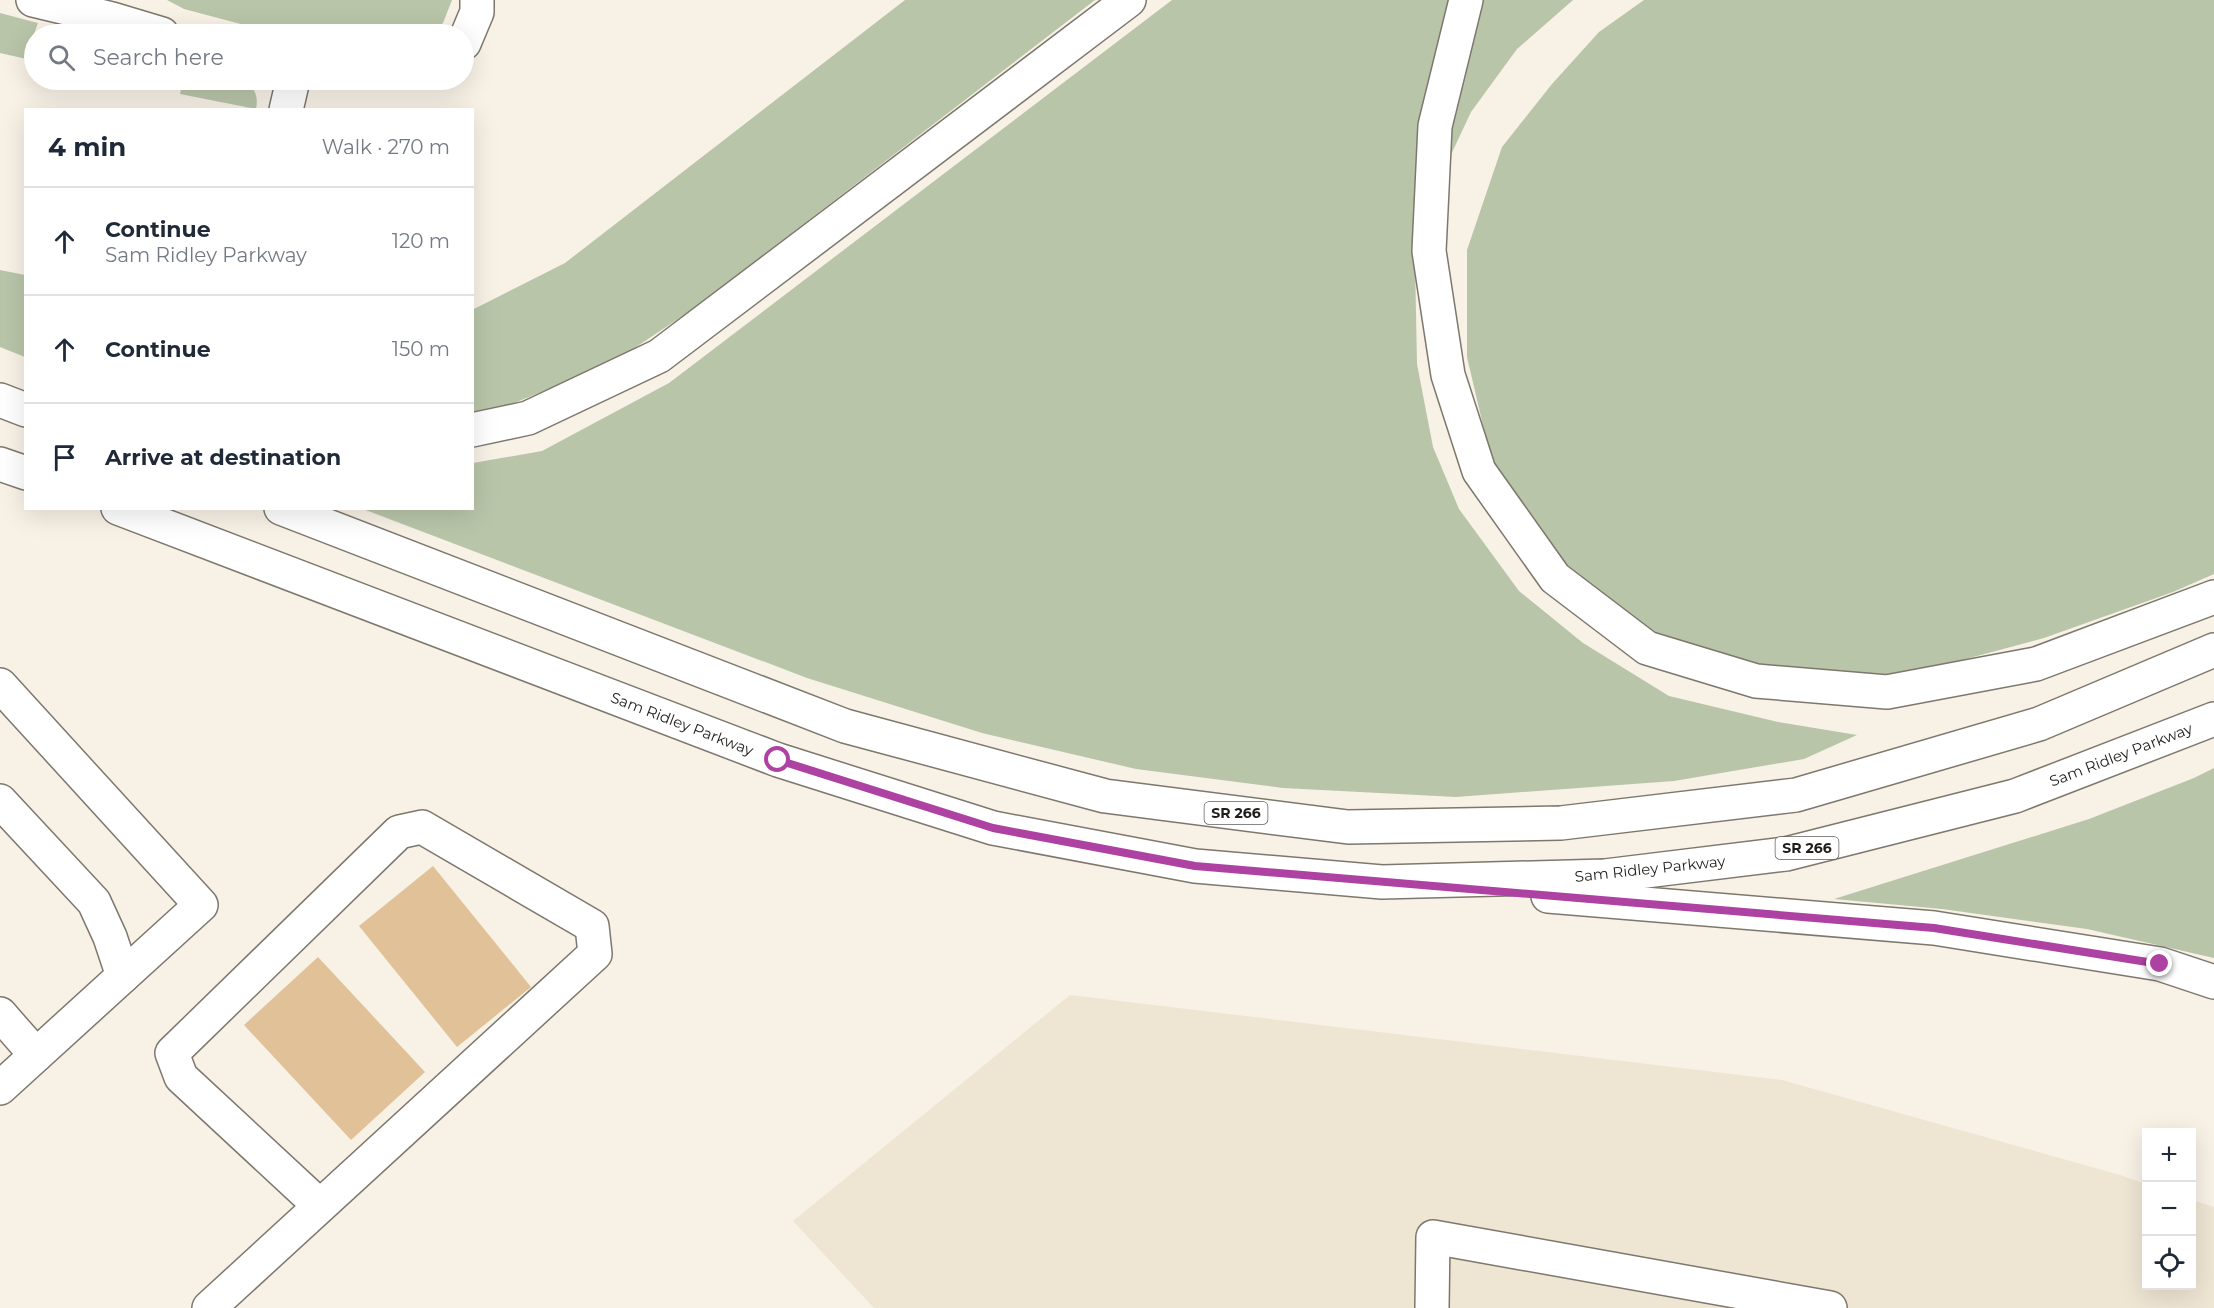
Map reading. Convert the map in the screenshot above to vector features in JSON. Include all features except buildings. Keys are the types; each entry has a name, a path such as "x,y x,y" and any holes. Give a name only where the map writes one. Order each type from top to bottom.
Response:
{"main road":[{"path":"33,0 115,9 143,24"},
{"path":"472,24 477,12 477,0"},
{"path":"474,430 528,418 659,356 1129,0"},
{"path":"1466,0 1435,126 1429,251 1437,308 1448,375 1479,471 1555,578 1647,648 1756,681 1887,692 2037,664 2214,597"},
{"path":"286,108 291,90"},
{"path":"0,389 24,395"},
{"path":"0,400 24,409"},
{"path":"0,464 24,472"},
{"name":"Sam Ridley Parkway","path":"123,510 778,760 993,828 1195,866 1382,882 1605,876 1786,854 2015,796 2214,719"},
{"name":"SR 266","path":"286,510 845,726 1105,796 1348,827 1561,823 1796,795 2039,724 2214,650"},
{"path":"0,685 201,905 0,1088"},
{"path":"0,801 94,902 110,937 123,976"},
{"path":"209,1308 595,954 592,926 422,827 399,832 172,1053 181,1077 320,1206"},
{"path":"1382,882 1934,928 2160,964 2214,982"},
{"path":"0,1014 36,1055"},
{"path":"1432,1308 1433,1237 1810,1306"}],"shaded area":[{"path":"1070,995 1782,1080 2142,1183 2142,1290 2196,1290 2196,1201 2214,1207 2214,1308 874,1308 793,1221"}],"green space":[{"path":"167,0 452,0 442,24 241,24 184,9"},
{"path":"905,0 1095,0 693,309 612,363 485,415 474,417 474,309 565,263"},
{"path":"1172,0 1573,0 1517,49 1471,112 1440,178 1415,262 1417,364 1433,447 1459,509 1519,591 1583,643 1669,696 1778,722 1857,735 1804,759 1674,781 1456,797 1283,788 1136,769 982,733 807,678 366,510 474,510 474,463 542,451 669,383"},
{"path":"1644,0 2214,0 2214,574 2173,592 2044,638 1921,671 1836,678 1764,667 1669,641 1599,599 1555,560 1493,468 1467,357 1467,250 1502,147 1552,84 1599,32"},
{"path":"0,13 38,23 24,24 24,58 0,53"},
{"path":"181,90 254,90 257,100 256,108 251,108 180,94"},
{"path":"0,270 24,275 24,357 0,347"},
{"path":"2214,768 2214,958 2087,929 1942,909 1834,899 2089,819"}],"route":[{"path":"778,760 993,828 1195,866 1934,928 2160,964"}]}
